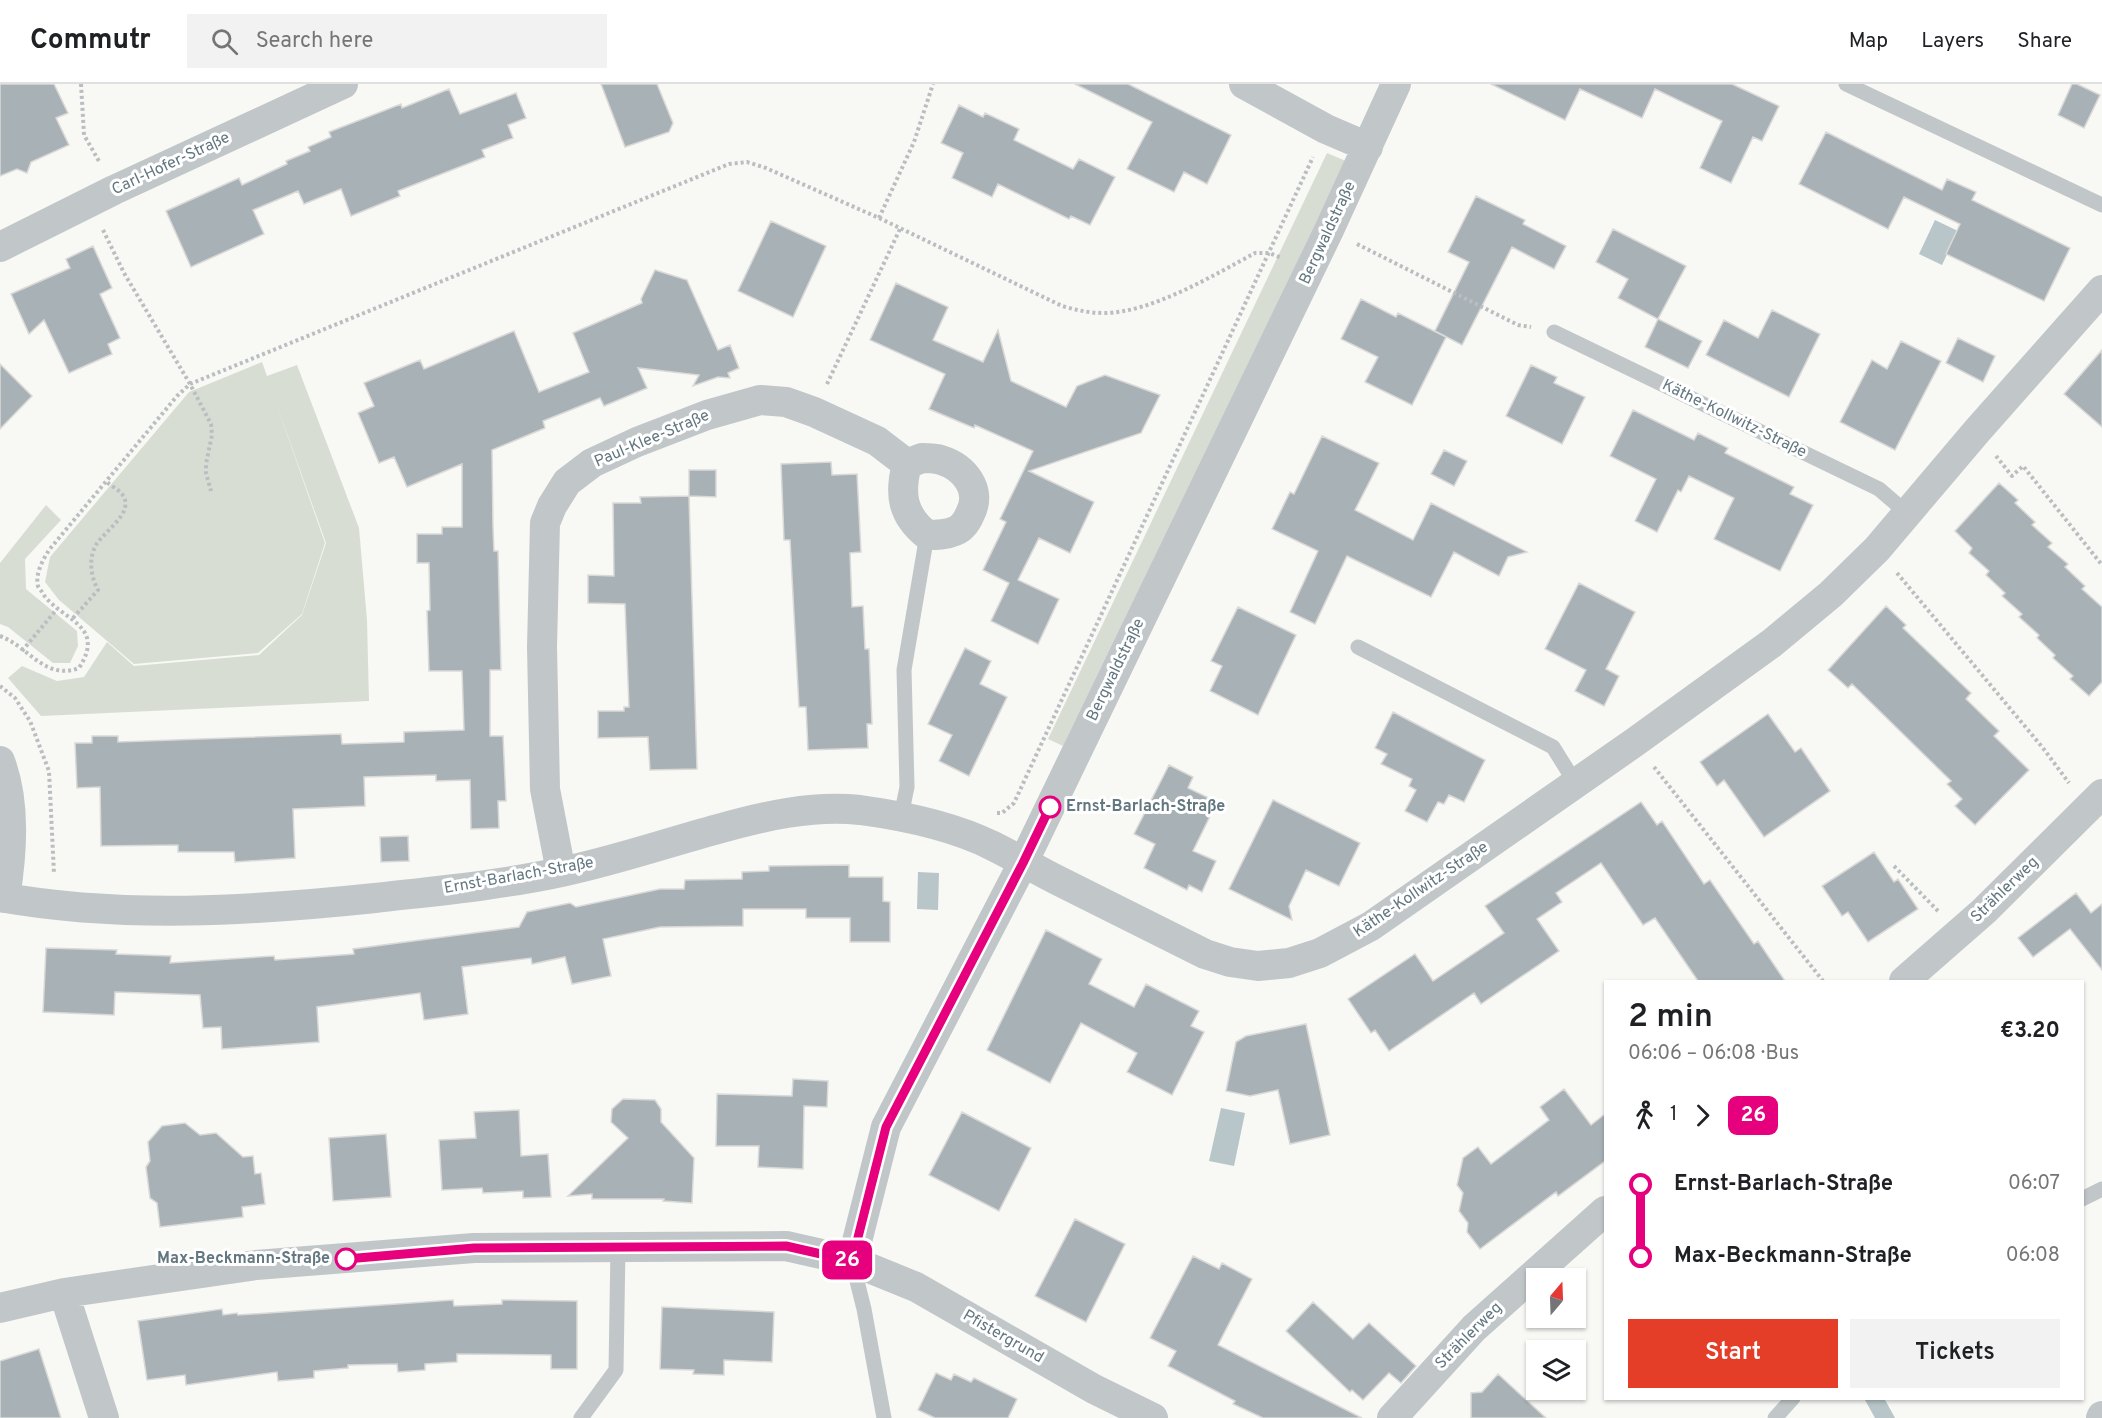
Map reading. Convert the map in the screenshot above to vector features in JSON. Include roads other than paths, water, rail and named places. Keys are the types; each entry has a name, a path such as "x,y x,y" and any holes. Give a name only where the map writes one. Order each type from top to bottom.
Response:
{"street":[{"name":"Carl-Hofer-Straße","path":"0,247 114,190 343,84"},
{"path":"1245,84 1326,129 1368,147"},
{"name":"Bergwaldstraße","path":"852,1261 886,1127 1023,863 1311,268 1396,84"},
{"name":"Käthe-Kollwitz-Straße","path":"1023,863 1205,954 1230,962 1258,966 1289,963 1320,953 1371,926 1635,742 1772,643 1831,594 1877,549 1977,431 2102,290"},
{"name":"Paul-Klee-Straße","path":"561,872 545,789 542,647 545,523 552,506 567,482 592,463 636,442 706,415 760,400 786,402 814,412 877,441 907,464"},
{"path":"922,458 940,459 956,466 967,476 974,488 974,506 965,523 957,531 927,535 909,518 905,507 903,480 907,464 922,458"},
{"path":"0,761 10,865 2,898"},
{"name":"Strählerweg","path":"1905,980 1984,911 2102,794"},
{"name":"Ernst-Barlach-Straße","path":"2,898 52,904 163,911 276,908 436,891 561,872 753,819 823,809 856,810 901,816 948,829 991,845 1023,863"},
{"name":"Strählerweg","path":"1392,1418 1474,1328 1604,1212"},
{"path":"0,1308 64,1293 256,1265 474,1248 786,1246 852,1261"},
{"name":"Pfistergrund","path":"852,1261 916,1287 1094,1389 1153,1418"},
{"path":"64,1293 104,1418"}],"lane":[{"path":"1846,84 2102,205"},
{"name":"Käthe-Kollwitz-Straße","path":"1554,332 1879,489 1908,514"},
{"path":"901,816 907,787 904,670 927,535"},
{"path":"1358,647 1553,747 1576,783"},
{"path":"2084,1198 2102,1189"},
{"path":"580,1418 616,1370 618,1247"},
{"path":"852,1261 864,1309 884,1418"},
{"path":"1775,1418 1791,1400"}],"place":[{"name":"Ernst-Barlach-Straße","path":"1050,807"},
{"name":"Max-Beckmann-Straße","path":"346,1259"}]}
